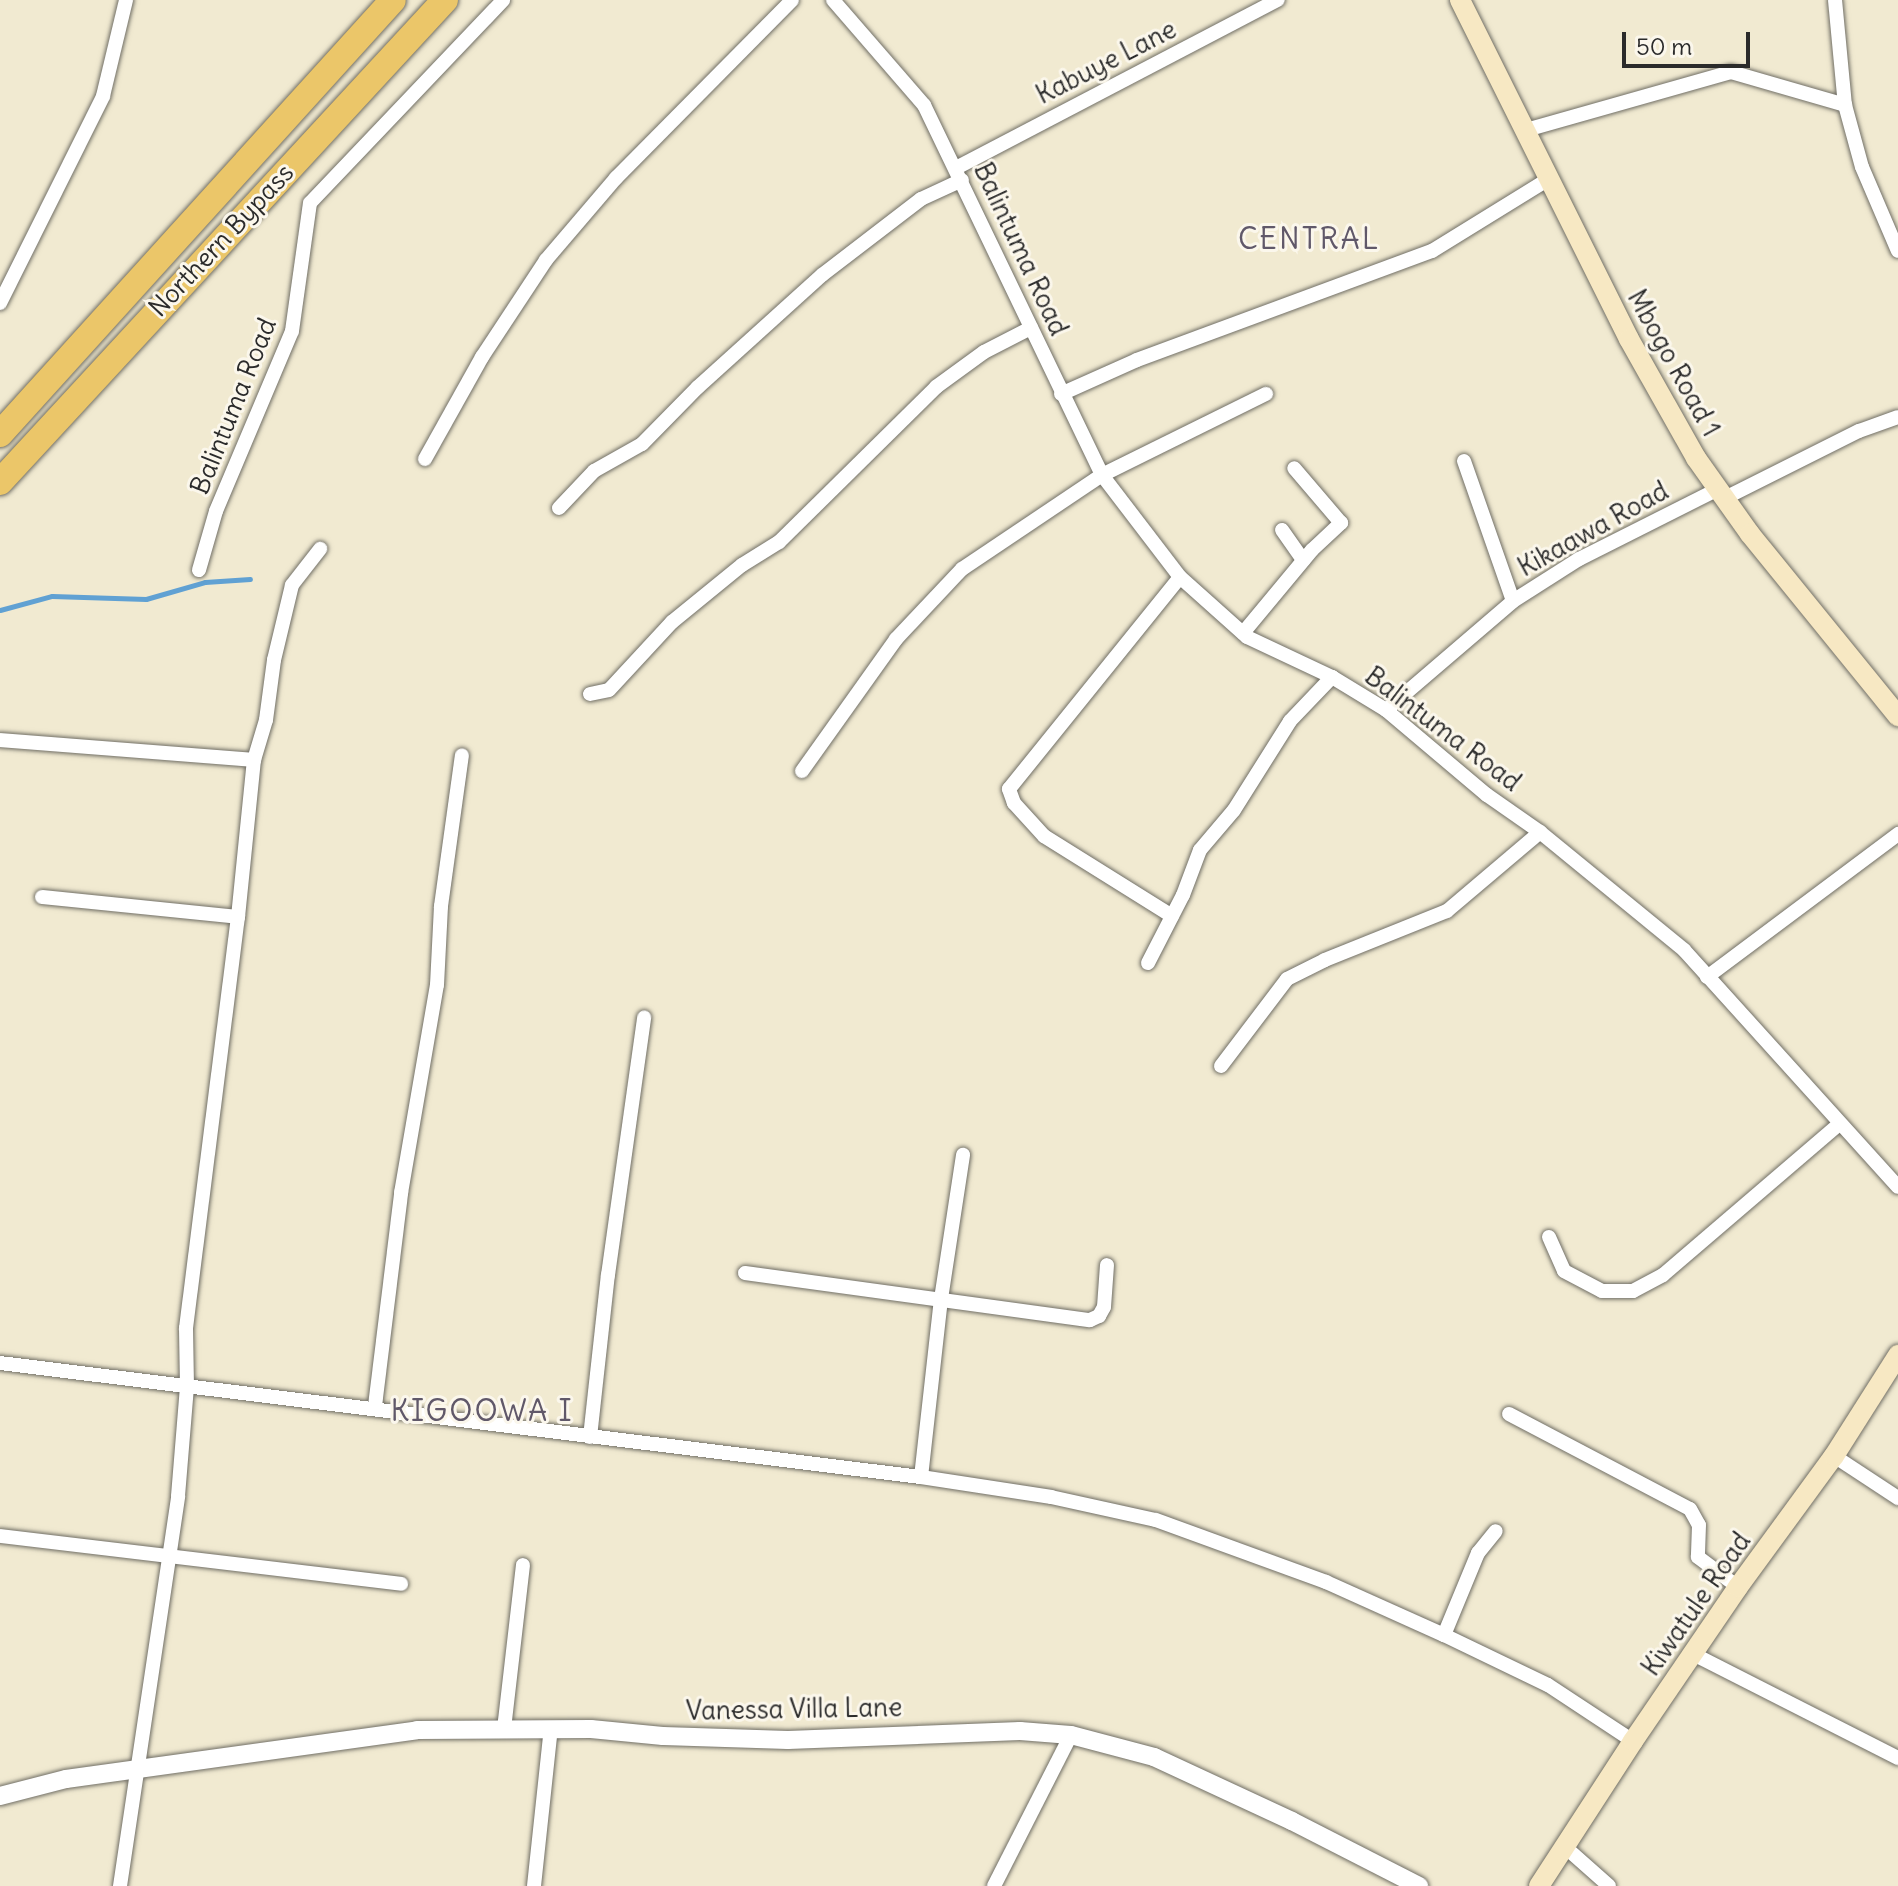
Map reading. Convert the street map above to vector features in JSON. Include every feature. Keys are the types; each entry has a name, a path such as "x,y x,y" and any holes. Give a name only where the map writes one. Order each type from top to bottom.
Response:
{"highway":[{"name":"Northern Bypass","path":"0,434 393,0"},
{"name":"Northern Bypass","path":"0,482 445,0"}],"main road":[{"name":"Mbogo Road 1","path":"1460,0 1629,339 1696,458 1898,716"},
{"name":"Kiwatule Road","path":"1539,1886 1738,1587 1834,1456 1898,1355"}],"street":[{"path":"0,303 103,96 126,0"},
{"name":"Balintuma Road","path":"199,570 216,511 292,331 310,203 503,0"},
{"path":"425,459 482,357 546,260 616,178 792,0"},
{"name":"Balintuma Road","path":"833,0 924,105 1102,475 1180,577 1243,633 1332,677 1386,710 1487,795 1540,832 1684,950 1898,1187"},
{"name":"Kabuye Lane","path":"559,508 594,471 642,444 683,401 822,275 921,199 959,174 1278,0"},
{"path":"1835,0 1845,105 1862,167 1898,251"},
{"path":"1526,130 1731,72 1845,105"},
{"path":"1061,394 1137,360 1432,251 1550,178"},
{"path":"590,694 609,690 672,622 742,565 779,542 936,387 984,352 1031,328"},
{"path":"802,771 896,639 962,569 1102,475 1266,394"},
{"name":"Kikaawa Road","path":"1386,710 1513,601 1579,559 1859,431 1898,417"},
{"path":"1464,461 1513,601"},
{"path":"1243,633 1303,560 1341,523 1294,468"},
{"path":"1282,530 1303,560"},
{"path":"120,1886 178,1496 192,1265 238,917 254,760 266,720 274,660 292,585 320,549"},
{"path":"1172,916 1044,836 1014,803 1009,789 1180,577"},
{"path":"1148,963 1200,850 1234,810 1290,721 1332,677"},
{"path":"0,740 254,760"},
{"path":"375,1406 401,1193 437,985 441,906 462,755"},
{"path":"1221,1066 1287,979 1447,911 1540,832"},
{"path":"1707,977 1898,834"},
{"path":"42,897 238,917"},
{"path":"590,1437 608,1275 644,1018"},
{"path":"1549,1237 1564,1271 1602,1291 1633,1291 1663,1275 1839,1124"},
{"path":"921,1477 941,1299 963,1155"},
{"path":"745,1273 1090,1320 1099,1316 1104,1307 1107,1265"},
{"path":"0,1363 375,1406 590,1437 921,1477 1051,1497 1156,1520 1326,1582 1444,1635 1548,1685 1633,1741"},
{"path":"1509,1414 1690,1509 1699,1525 1698,1557 1738,1587"},
{"path":"1834,1456 1898,1498"},
{"path":"1444,1635 1478,1553 1496,1531"},
{"path":"0,1536 168,1559 401,1584"},
{"path":"504,1729 523,1565"},
{"path":"1693,1654 1898,1758"},
{"path":"534,1886 551,1728"},
{"name":"Vanessa Villa Lane","path":"0,1796 66,1779 139,1767 417,1730 551,1728 788,1740 1020,1731 1071,1735 1154,1757 1292,1821 1419,1886"},
{"path":"994,1886 1071,1735"},
{"path":"1564,1846 1609,1886"}],"waterway":[{"path":"0,610 52,596 146,599 205,582 250,579"}],"district":[{"name":"CENTRAL","path":"1309,238"},
{"name":"KIGOOWA I","path":"482,1410"}]}
